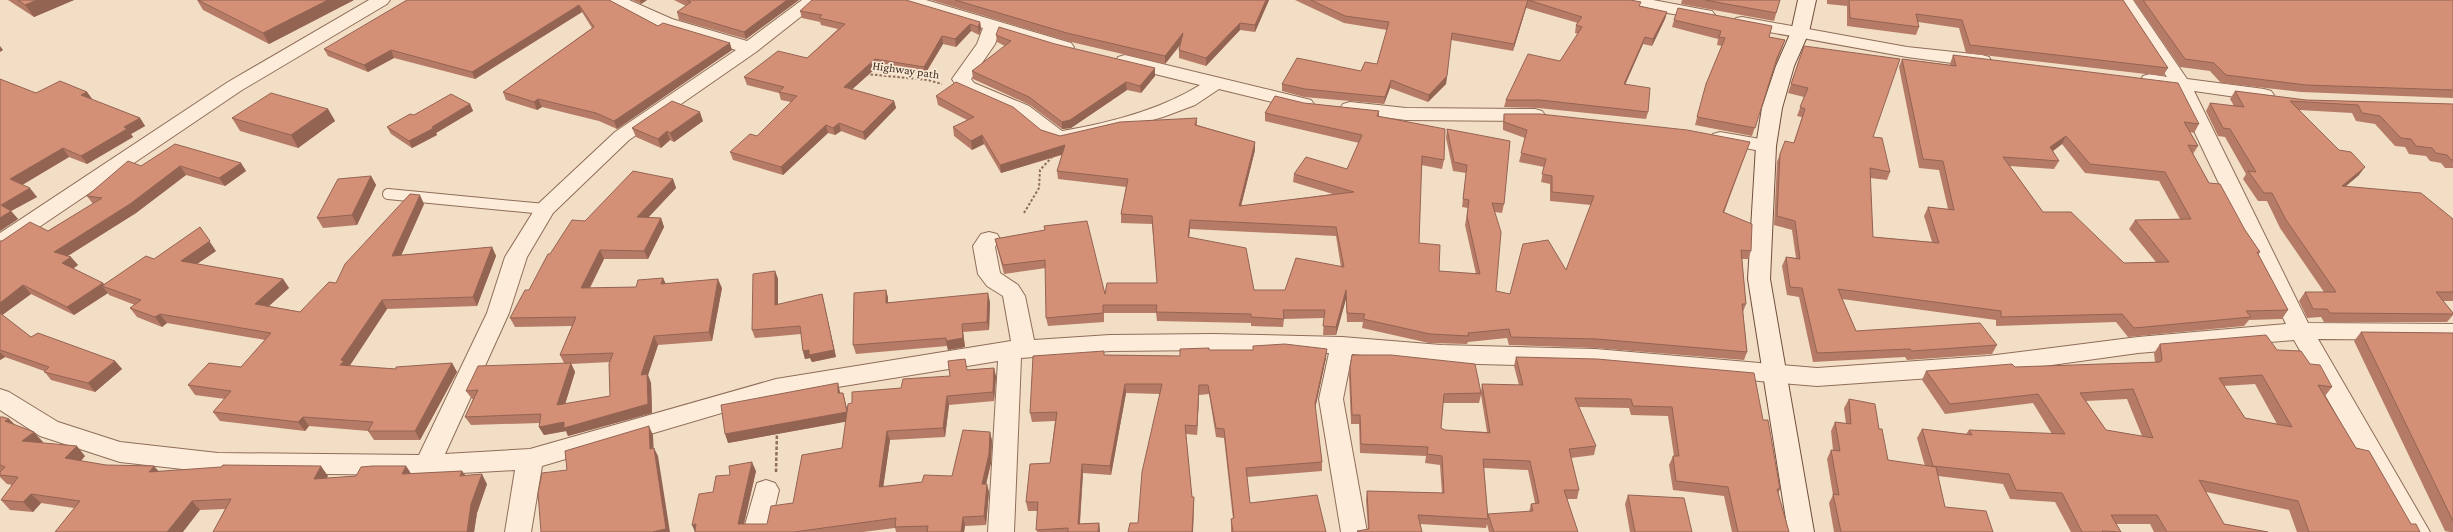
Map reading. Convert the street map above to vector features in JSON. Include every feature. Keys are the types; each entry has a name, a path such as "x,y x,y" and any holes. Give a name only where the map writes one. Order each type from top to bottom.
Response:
{"street":[{"path":"0,242 235,86 381,0"},
{"path":"615,0 666,23 750,48"},
{"path":"427,466 498,313 516,257 545,209 622,136 750,48 813,0"},
{"path":"907,0 1085,52"},
{"path":"1624,0 1907,52 2001,63"},
{"path":"1801,532 1773,373 1759,279 1766,146 1775,101 1786,66 1800,32 1807,0"},
{"path":"2124,0 2181,84 2301,331 2417,532"},
{"path":"993,25 986,44 962,79 967,87 1022,110 1050,133 1061,137 1090,132 1156,113 1188,101 1216,83"},
{"path":"1108,57 1304,104 1406,114 1479,113 1552,117"},
{"path":"2134,79 2278,97"},
{"path":"1700,134 1766,146"},
{"path":"989,239 984,246 988,272 994,280 1011,290 1014,296 1017,350 1001,532"},
{"path":"5,408 49,429 120,452 218,463 427,466 530,459 776,388 1017,350 1110,343 1213,342 1342,345 1441,354 1595,358 1817,377 1855,376 1988,365 2138,345 2301,331 2453,332"},
{"path":"1342,345 1331,399 1354,532"},
{"path":"518,532 530,459"},
{"path":"756,532 766,490"}],"lane":[{"path":"388,194 545,209"}],"path":[{"name":"Highway path","path":"860,72 967,87"},
{"path":"1024,213 1039,188 1040,170 1057,153 1061,137"},
{"path":"766,490 777,470 776,388"}],"building":[{"path":"18,0 37,0 25,5"},
{"path":"198,0 328,0 263,33"},
{"path":"407,0 609,0 658,26 663,23 730,43 614,121 596,113 538,99 534,102 503,92 594,27 579,5 472,72 391,50 364,65 324,49"},
{"path":"687,0 787,0 744,32 677,12 691,2"},
{"path":"812,0 906,0 980,22 978,27 970,24 955,39 942,36 924,67 875,59 844,87 894,101 863,132 839,123 833,128 826,125 781,167 730,152 750,134 757,136 797,96 779,92 784,87 744,77 778,51 807,58 845,24 819,18 822,15 800,11"},
{"path":"955,0 1266,0 1255,25 1240,23 1206,58 1179,50 1183,33 1165,56 1067,33"},
{"path":"1311,0 1528,0 1514,44 1452,33 1447,76 1429,95 1391,80 1385,97 1305,89 1282,84 1297,58 1361,71 1365,62 1377,64 1389,22 1345,16"},
{"path":"1528,0 1630,0 1641,2 1639,6 1667,12 1653,39 1645,37 1624,84 1650,88 1648,112 1540,100 1506,100 1528,54 1560,61 1582,27 1576,25 1582,17"},
{"path":"1705,0 1780,0 1776,13"},
{"path":"1849,0 2123,0 2168,68 1970,45 1962,20 1916,14 1919,27 1850,18"},
{"path":"2143,0 2453,0 2453,90 2306,85 2226,75 2214,63 2185,59"},
{"path":"1678,8 1772,26 1769,37 1785,40 1777,58 1755,128 1697,117 1706,84 1725,38 1719,37 1721,31 1674,20"},
{"path":"999,27 1055,44 1155,68 1140,86 1126,82 1070,120 1062,122 1029,97 972,71 1011,41 996,35"},
{"path":"1804,46 1900,59 1873,137 1882,138 1890,172 1870,168 1873,237 1939,243 1928,207 1954,210 1943,161 1923,159 1902,59 1956,66 1953,55 2178,83 2199,124 2184,122 2198,146 2188,145 2209,183 2220,184 2245,230 2260,252 2257,252 2288,310 2246,311 2251,317 2134,328 2122,314 2001,317 2001,311 1838,289 1856,331 1980,323 1997,345 1912,351 1910,349 1817,353 1802,288 1790,287 1786,257 1800,259 1795,221 1777,216 1780,154 1785,141 1794,143 1805,109 1800,107 1808,88 1791,84","holes":["2066,136 2090,164 2165,172 2191,219 2135,220 2169,262 2124,263 2071,212 2043,212 2003,157 2059,161 2050,147"]},
{"path":"0,79 36,93 60,81 87,92 81,95 140,118 124,127 127,129 81,156 63,148 10,179 30,188 1,205 11,211 0,218"},
{"path":"956,82 1013,107 1041,130 1060,136 1120,122 1197,118 1195,125 1255,142 1239,206 1354,192 1294,174 1306,157 1347,169 1362,135 1265,113 1275,96 1304,103 1379,111 1377,116 1445,129 1444,160 1422,156 1419,243 1440,245 1439,271 1480,274 1467,216 1469,200 1463,199 1467,165 1454,162 1447,129 1510,141 1504,204 1492,203 1501,232 1496,291 1510,294 1523,244 1548,240 1566,270 1594,196 1552,192 1552,176 1542,174 1546,159 1521,153 1527,130 1504,122 1504,114 1540,114 1687,130 1750,142 1723,212 1752,224 1751,251 1741,250 1746,304 1742,304 1747,352 1597,339 1511,337 1509,329 1468,333 1469,336 1430,334 1363,319 1365,314 1347,313 1346,290 1336,327 1323,326 1325,310 1283,310 1284,319 1251,317 1251,314 1156,312 1157,305 1103,305 1103,313 1046,318 1045,260 1003,265 995,239 1045,230 1044,226 1087,221 1105,294 1107,283 1157,283 1152,216 1121,214 1128,179 1057,171 1065,145 1000,165 982,135 971,141 953,127 974,117 936,96","holes":["1190,220 1336,227 1344,267 1296,258 1285,290 1254,290 1246,248 1188,237"]},
{"path":"2235,91 2306,100 2453,104 2453,160 2451,160 2447,155 2436,153 2432,148 2416,146 2411,139 2401,138 2380,116 2362,113 2358,105 2290,101 2339,150 2351,152 2365,167 2342,186 2421,193 2453,219 2453,292 2436,292 2453,314 2330,313 2327,309 2313,309 2305,292 2336,292 2286,220 2272,193 2264,193 2248,171 2256,172 2230,129 2223,128 2210,103 2244,107"},
{"path":"271,93 328,109 291,135 232,118"},
{"path":"451,94 470,104 432,127 434,128 409,141 387,127 410,114 414,115"},
{"path":"672,101 700,112 670,133 667,131 658,139 632,128"},
{"path":"175,144 241,163 219,178 180,166 130,204 54,252 71,257 62,263 103,283 67,307 23,285 0,303 0,241 30,222 48,231 102,198 87,196 128,161 141,166"},
{"path":"633,171 673,179 637,217 661,218 644,251 600,250 581,288 636,287 638,280 663,278 661,284 718,279 709,332 654,336 641,375 647,374 648,404 564,428 564,422 539,427 541,414 465,417 478,390 466,391 478,366 571,363 557,405 610,396 609,364 613,353 560,355 576,317 510,318 525,290 529,290 548,254 550,254 572,220 585,221"},
{"path":"371,176 352,215 317,218 338,179"},
{"path":"410,194 420,195 392,256 492,247 473,297 382,300 341,360 344,361 340,365 396,369 396,367 452,363 415,431 368,431 373,422 303,417 298,422 213,412 231,391 188,385 209,363 241,367 271,333 160,314 155,317 130,308 141,300 102,286 146,256 154,259 200,227 210,241 181,261 283,279 255,304 300,312 329,282 336,283 345,264"},
{"path":"775,271 775,305 822,294 834,350 809,355 809,350 803,351 800,326 752,330 753,274"},
{"path":"886,290 886,303 988,293 987,322 962,324 963,338 946,341 946,338 853,345 854,293"},
{"path":"0,313 31,337 38,333 115,361 88,383 44,372 49,367 0,350"},
{"path":"2361,332 2453,333 2453,521"},
{"path":"2266,335 2277,350 2301,351 2310,364 2320,365 2332,387 2318,385 2356,448 2369,451 2411,524 2416,524 2420,532 2309,532 2298,501 2199,480 2224,524 2268,532 2167,532 2157,515 2111,515 2121,532 2082,532 2062,493 2016,490 2009,474 1933,466 1922,429 1972,435 1969,430 2065,434 2038,394 1950,404 1926,371 2012,364 2015,367 2160,362 2162,360 2160,344","holes":["2262,375 2292,427 2245,418 2219,378","2133,389 2153,438 2106,430 2080,393"]},
{"path":"1285,344 1327,349 1315,404 1322,462 1246,468 1250,503 1317,495 1326,532 1233,532 1231,519 1234,518 1224,429 1216,428 1208,385 1199,385 1197,426 1185,425 1192,497 1194,497 1192,532 1128,532 1130,523 1138,523 1142,472 1162,384 1125,384 1110,466 1082,464 1078,524 1099,523 1098,532 1068,532 1068,528 1036,530 1038,502 1026,502 1030,464 1050,463 1057,412 1030,413 1033,356 1104,351 1104,355 1180,356 1180,349 1209,348 1209,350 1253,350 1253,346"},
{"path":"1352,355 1391,355 1475,364 1481,393 1444,394 1441,428 1445,430 1490,433 1482,384 1523,385 1516,357 1597,359 1754,373 1763,420 1768,420 1780,489 1777,489 1789,532 1738,532 1728,487 1676,481 1673,456 1679,456 1672,407 1633,406 1631,399 1575,398 1596,446 1569,449 1579,490 1564,490 1578,532 1494,532 1488,514 1533,511 1531,504 1539,503 1530,461 1483,459 1488,519 1418,515 1422,532 1358,532 1357,531 1369,529 1367,491 1444,493 1442,456 1427,454 1428,447 1361,444 1360,415 1352,415 1350,367"},
{"path":"965,359 967,370 994,368 993,392 947,396 943,428 887,431 879,487 922,482 924,475 952,476 963,430 990,432 989,454 982,484 987,484 984,516 963,517 961,532 927,532 928,526 895,527 896,518 794,532 695,532 696,524 692,525 699,494 713,492 716,476 730,475 729,466 752,462 738,524 767,524 771,506 793,503 802,455 842,448 848,404 852,403 852,392 901,388 903,379 950,376 948,361"},
{"path":"838,383 838,393 843,393 847,412 725,434 721,405"},
{"path":"1849,399 1875,404 1879,429 1882,429 1888,460 1936,467 1945,507 1986,511 1993,532 1841,532 1833,494 1839,495 1831,450 1840,451 1835,422 1851,424"},
{"path":"0,417 9,419 5,421 34,432 22,441 77,446 65,458 106,465 154,466 149,472 221,467 223,465 321,466 314,479 356,476 361,467 406,466 402,474 462,471 460,476 482,474 471,504 467,532 213,532 231,499 192,501 167,532 55,532 80,501 31,494 23,502 1,500 18,477 0,475 0,472 5,467 0,465"},
{"path":"649,426 650,449 654,448 666,529 652,532 541,532 538,493 542,473 567,470 565,451"},
{"path":"1628,495 1684,498 1692,532 1635,532"}]}
